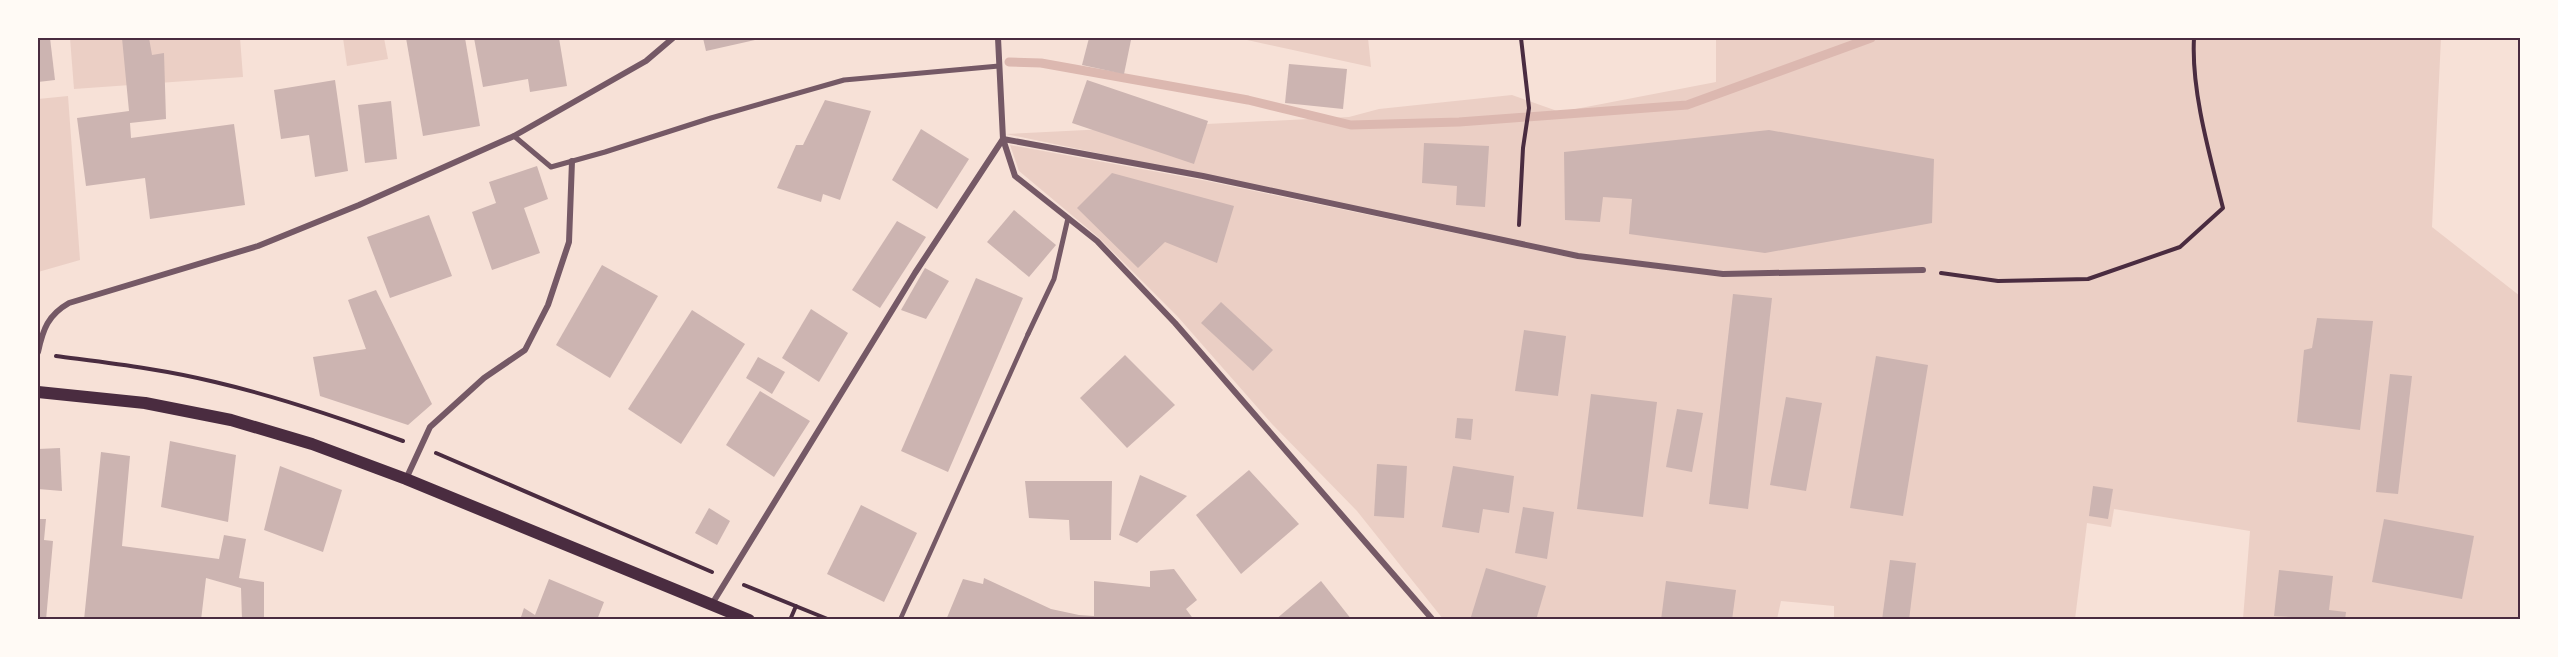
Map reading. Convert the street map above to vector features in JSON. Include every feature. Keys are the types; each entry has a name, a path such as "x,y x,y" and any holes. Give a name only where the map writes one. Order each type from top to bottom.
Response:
{"main road":[{"path":"38,392 145,403 231,420 312,444 406,479 749,620"}],"street":[{"path":"38,352 44,327 49,318 69,303 258,246 359,205 514,136 646,61 674,38"},
{"path":"998,38 1003,139 1015,176 1097,241 1175,323 1433,620"},
{"path":"514,136 551,166 844,80 999,66"},
{"path":"1003,139 1203,177 1578,256 1723,274 1923,270"},
{"path":"712,604 915,273 1003,139"},
{"path":"406,479 430,428 484,378 525,350 548,305 569,242 572,161"},
{"path":"1028,334 1054,279 1068,218"}],"lane":[{"path":"900,620 1028,334"}],"path":[{"path":"1518,243 1528,108 1521,38"},
{"path":"1923,270 1998,281 2088,279 2180,247 2223,208 2206,137 2193,54 2194,38"},
{"path":"49,355 141,367 213,381 313,408 456,460 646,544 830,620"},
{"path":"790,620 796,606"}],"shaded area":[{"path":"70,38 240,38 243,77 74,89"},
{"path":"343,38 384,38 388,59 347,66"},
{"path":"1238,38 1368,38 1371,67"},
{"path":"1716,38 2441,38 2432,227 2520,296 2520,619 2243,619 2250,531 2114,509 2111,527 2087,523 2075,619 1834,619 1834,606 1781,601 1777,619 1443,619 1357,511 1272,424 1178,317 1098,237 1019,171 1010,145 1207,181 1578,259 1722,276 1925,272 1926,269 1724,271 1581,254 1006,134 1349,117 1379,109 1512,95 1560,112 1716,82"},
{"path":"68,96 80,260 38,272 38,99"}],"building":[{"path":"38,38 50,38 55,80 38,82"},
{"path":"122,38 149,38 152,55 164,53 166,119 130,123 131,138 234,124 245,205 150,219 145,178 86,186 77,118 129,111"},
{"path":"406,38 465,38 480,126 423,136"},
{"path":"474,38 559,38 567,86 530,92 528,79 483,87"},
{"path":"703,38 754,38 755,40 706,51"},
{"path":"1089,38 1131,40 1124,74 1082,65"},
{"path":"1289,64 1347,69 1343,109 1285,103"},
{"path":"335,80 348,171 315,177 309,135 281,139 274,90"},
{"path":"1087,80 1208,121 1194,164 1072,123"},
{"path":"825,100 871,111 840,200 823,194 821,202 777,188 796,145 803,145"},
{"path":"391,101 397,159 365,163 358,105"},
{"path":"921,129 969,159 937,209 892,180"},
{"path":"1769,130 1934,159 1932,223 1765,253 1629,234 1632,199 1603,197 1600,222 1565,220 1564,152"},
{"path":"1424,143 1489,146 1485,207 1456,205 1457,186 1422,183"},
{"path":"537,166 548,199 524,208 540,253 492,270 472,212 496,203 489,182"},
{"path":"1112,173 1234,206 1217,263 1165,242 1138,268 1077,208"},
{"path":"1014,210 1056,245 1029,277 987,242"},
{"path":"429,215 452,276 390,298 367,237"},
{"path":"897,221 926,237 880,308 852,290"},
{"path":"602,265 658,296 610,378 556,345"},
{"path":"925,268 949,281 926,319 901,310"},
{"path":"976,278 1023,298 948,472 901,451"},
{"path":"376,290 432,404 408,425 320,396 313,357 366,349 348,300"},
{"path":"1733,294 1772,298 1748,509 1709,504"},
{"path":"1221,302 1273,350 1253,371 1201,323"},
{"path":"811,309 848,333 819,382 782,358"},
{"path":"692,310 745,344 681,444 628,409"},
{"path":"2317,318 2373,321 2360,430 2297,422 2304,350 2312,348"},
{"path":"1524,330 1566,336 1558,396 1515,391"},
{"path":"1125,355 1175,405 1127,448 1080,398"},
{"path":"1876,356 1928,365 1903,516 1850,508"},
{"path":"758,357 785,372 772,394 746,378"},
{"path":"2390,374 2412,376 2398,494 2376,492"},
{"path":"760,391 810,421 774,477 726,445"},
{"path":"1591,394 1657,402 1643,517 1577,509"},
{"path":"1786,397 1822,403 1806,491 1770,485"},
{"path":"1677,409 1703,413 1692,472 1666,467"},
{"path":"1457,418 1473,419 1471,440 1455,438"},
{"path":"170,441 236,455 228,522 161,507"},
{"path":"60,448 62,491 38,489 38,449"},
{"path":"101,452 130,456 122,546 219,559 224,535 246,539 239,578 264,582 264,620 242,620 241,588 206,578 201,620 84,620"},
{"path":"1377,464 1407,466 1404,518 1374,516"},
{"path":"280,466 342,490 323,552 264,530"},
{"path":"1453,466 1514,476 1509,513 1483,509 1479,533 1442,527"},
{"path":"1249,470 1299,524 1241,574 1196,515"},
{"path":"1140,475 1187,496 1137,543 1119,535"},
{"path":"1025,481 1112,481 1111,540 1070,540 1069,520 1029,518"},
{"path":"2093,486 2113,489 2108,519 2089,516"},
{"path":"861,505 917,533 884,602 827,574"},
{"path":"1523,507 1554,512 1547,559 1515,553"},
{"path":"709,508 730,521 717,545 695,533"},
{"path":"38,519 46,519 44,540 53,541 46,620 38,620"},
{"path":"2384,519 2474,536 2462,599 2372,582"},
{"path":"1890,560 1916,563 1909,620 1882,620"},
{"path":"1486,568 1546,586 1536,620 1470,620"},
{"path":"1174,569 1197,600 1186,609 1194,620 946,620 963,579 983,584 984,578 1051,609 1094,616 1094,581 1150,587 1150,571"},
{"path":"2279,570 2333,576 2329,610 2346,612 2345,620 2292,620 2292,617 2274,616"},
{"path":"549,579 604,602 597,620 520,620 524,608 535,615"},
{"path":"1321,581 1352,620 1275,620"},
{"path":"1666,581 1736,590 1732,620 1661,620"}],"waterway":[{"path":"1009,62 1041,63 1248,100 1351,125 1459,122 1687,105 1871,38"}]}
